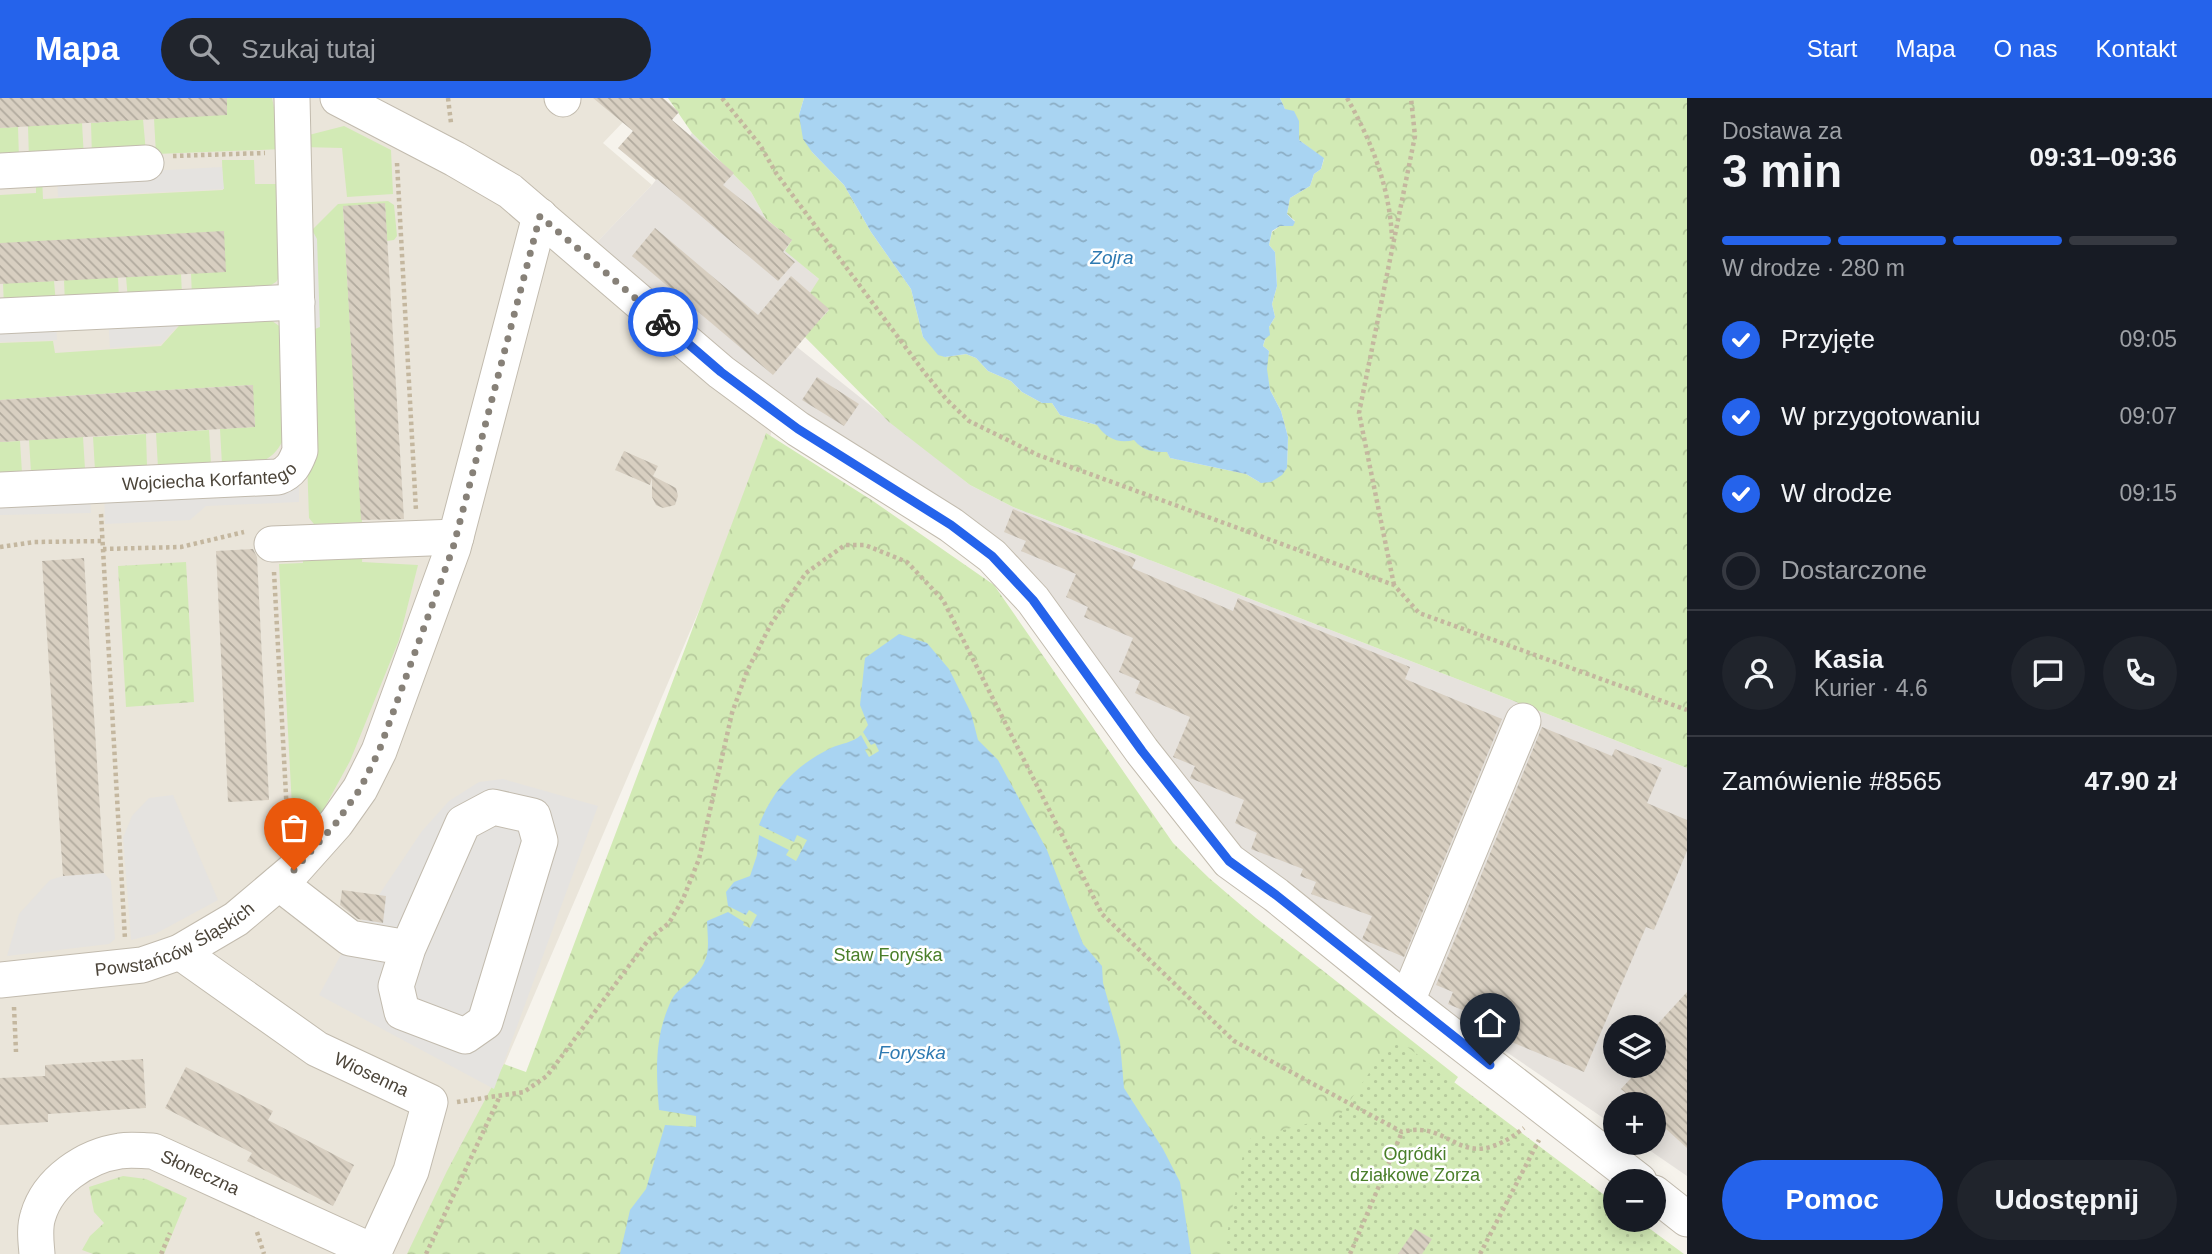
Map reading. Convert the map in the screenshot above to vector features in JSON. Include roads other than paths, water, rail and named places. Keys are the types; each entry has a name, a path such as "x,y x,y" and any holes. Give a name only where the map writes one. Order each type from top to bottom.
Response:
{"street":[{"name":"Wojciecha Korfantego","path":"0,490 278,477 287,474 296,464 300,451 292,98"},
{"path":"338,98 510,191 721,372 798,429 951,525 992,556 1033,600 1142,751 1229,861 1276,895 1407,1001 1624,1169"},
{"path":"0,171 146,163"},
{"name":"Powstańców Śląskich","path":"7,996 142,965 180,953 236,919 279,883 316,847 360,789 379,751 456,537 540,216"},
{"path":"0,316 297,302"},
{"path":"272,544 456,537"},
{"path":"1407,1001 1523,721"},
{"path":"493,807 533,816 540,842 485,1022 465,1036 402,1012 396,986 408,948 463,823 493,807"},
{"path":"279,883 350,938 408,948"},
{"name":"Wiosenna","path":"180,953 317,1049 430,1102 411,1171 374,1253"},
{"name":"Słoneczna","path":"37,1254 36,1230 39,1214 49,1194 65,1175 88,1161 121,1150 153,1151 374,1253"},
{"path":"1666,1202 1687,1219"}],"water":[{"name":"Zojra","path":"804,98 1280,98 1285,109 1294,111 1299,121 1299,140 1324,158 1321,169 1314,174 1310,186 1290,198 1287,214 1295,222 1293,226 1280,226 1272,231 1269,245 1275,252 1277,286 1272,304 1275,317 1269,327 1270,335 1263,346 1269,351 1267,369 1270,390 1281,411 1288,437 1287,468 1282,475 1271,482 1261,483 1246,474 1170,458 1167,452 1149,450 1134,440 1113,439 1097,425 1060,415 1052,403 1042,403 1022,392 1011,381 988,371 976,358 966,354 945,357 938,355 923,337 911,289 871,232 844,185 803,139 799,115"},
{"name":"Foryska","path":"899,634 927,643 949,669 971,713 978,740 998,760 1047,850 1083,944 1102,966 1103,983 1120,1042 1124,1088 1163,1149 1180,1182 1191,1254 620,1254 630,1210 646,1189 665,1125 696,1127 696,1116 659,1110 658,1053 662,1026 672,999 698,973 706,959 707,921 728,912 750,928 757,915 749,910 746,915 728,906 726,892 734,882 750,876 757,855 759,835 789,850 786,855 796,861 807,840 797,835 794,842 759,825 771,800 787,779 818,755 861,735 868,748 865,750 869,757 879,751 875,743 871,745 863,732 868,725 860,705 865,658"}],"park label":[{"name":"Staw Foryśka","path":"888,955"},
{"name":"Ogródki działkowe Zorza","path":"1415,1164"}]}
